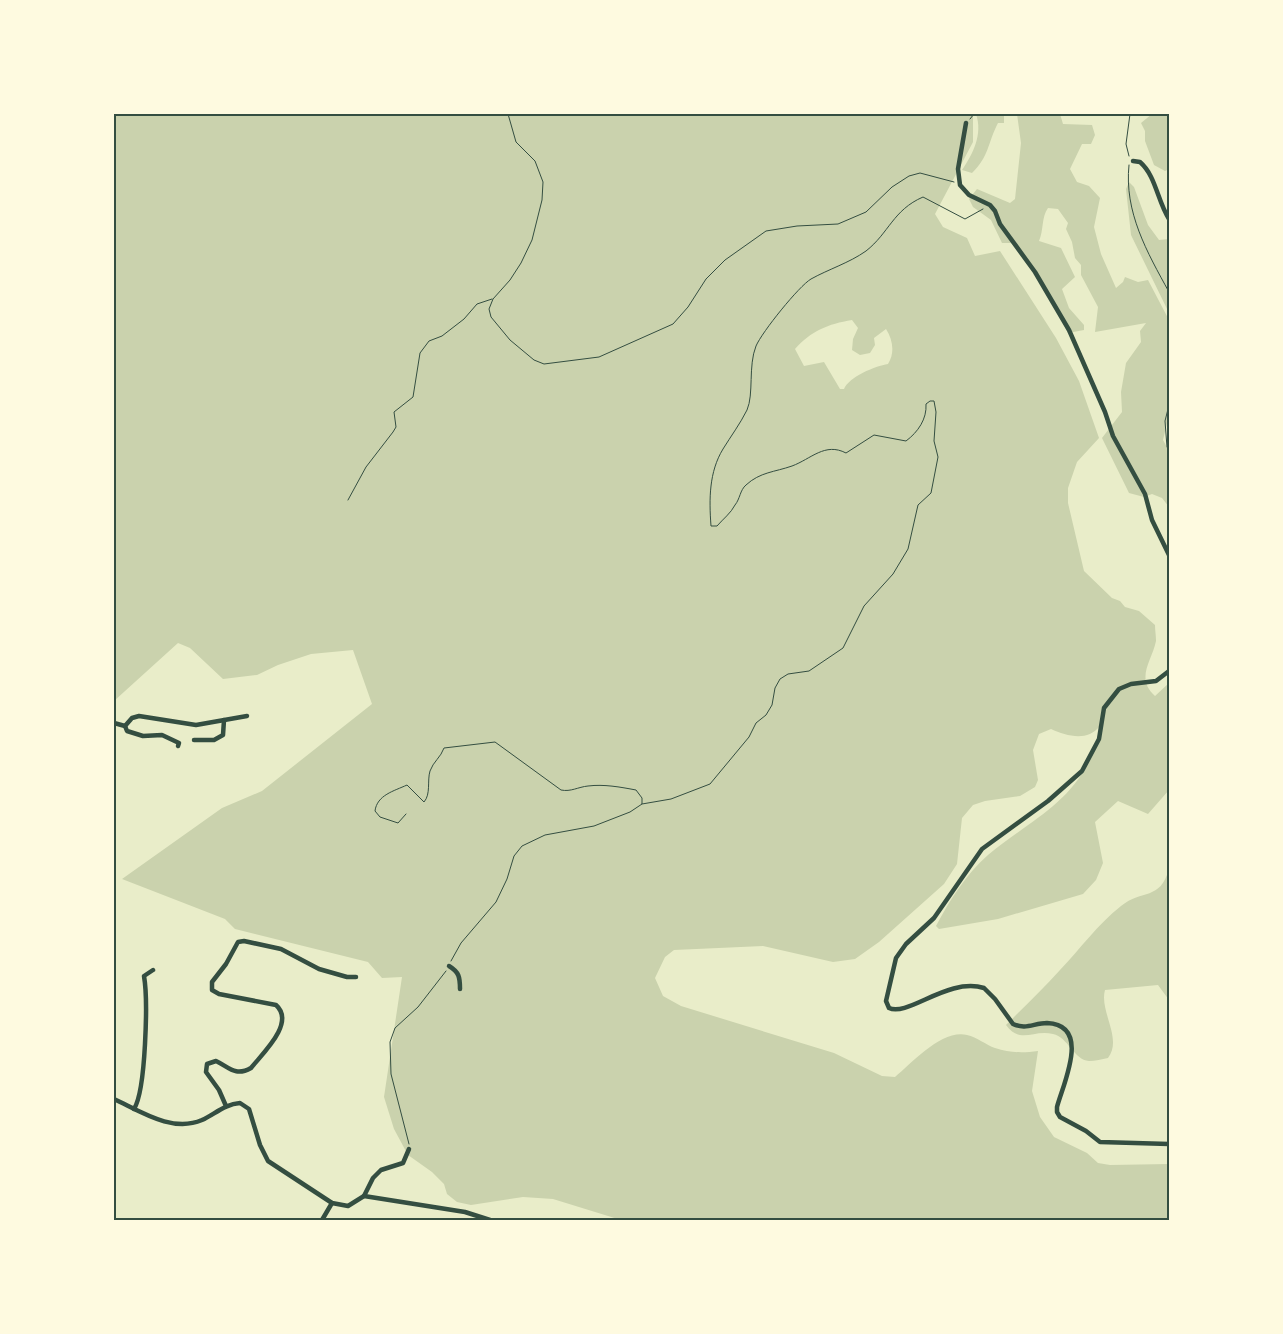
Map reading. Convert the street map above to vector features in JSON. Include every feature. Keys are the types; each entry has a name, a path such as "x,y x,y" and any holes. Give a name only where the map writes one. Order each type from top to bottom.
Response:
{"street":[{"path":"966,124 958,169 960,185 969,195 990,205 1000,224 1035,272 1074,339 1105,412 1113,436 1145,494 1152,520 1169,555"},
{"path":"1133,161 1140,162 1151,172 1158,198 1169,219"},
{"path":"1169,671 1156,681 1130,684 1119,689 1104,708 1099,740 1082,771 1048,801 982,849 934,918 906,944 896,958 886,1004 891,1009 900,1010 954,987 984,988 995,999 1013,1024 1023,1027 1044,1023 1053,1024 1061,1028 1072,1040 1072,1055 1057,1107 1060,1117 1086,1131 1100,1142 1169,1144"},
{"path":"125,726 132,718 140,716 184,724 247,716"},
{"path":"194,740 214,740 223,735 224,720"},
{"path":"114,723 125,726 127,731 143,736 162,735 179,743 178,746"},
{"path":"226,1106 219,1090 206,1072 207,1064 216,1061 231,1071 246,1071 251,1068 280,1032 282,1025 281,1012 276,1005 226,996 212,990 212,982 226,964 238,942 244,941 281,949 319,969 348,978 356,977"},
{"path":"449,966 456,970 460,977 460,989"},
{"path":"134,1109 140,1088 147,1018 144,976 153,970"},
{"path":"114,1099 164,1121 177,1124 196,1122 233,1103 245,1105 249,1109 260,1145 268,1161 332,1203 348,1206 364,1196 381,1170 403,1163 409,1149"},
{"path":"364,1196 465,1212 490,1220"},
{"path":"322,1220 332,1203"}],"path":[{"path":"508,114 516,142 535,161 544,182 542,200 532,240 510,280 493,299 489,309 491,317 510,340 534,360 544,364 600,357 673,324 688,307 706,279 725,260 766,231 797,226 828,226 845,222 866,212 892,187 909,176 920,172 960,185"},
{"path":"1130,114 1126,144 1133,161 1129,165 1128,174 1131,214 1169,292"},
{"path":"409,1149 406,1123 392,1074 390,1042 395,1028 424,1000 449,966 453,954 461,943 496,902 518,849 537,838 594,826 630,812 642,804 671,799 710,784 749,737 756,723 766,715 772,705 775,688 780,680 788,674 809,671 843,648 864,606 893,574 908,549 918,505 931,493 935,478 938,457 934,441 936,412 934,401 926,404 926,412 920,426 914,435 906,440 874,435 846,453 837,448 825,450 792,466 772,470 755,477 744,486 735,505 717,526 711,526 709,494 713,472 722,451 748,407 751,363 757,345 784,308 810,279 828,272 865,251 881,237 893,219 907,204 922,197 965,220 990,205"},
{"path":"348,500 360,476 394,432 396,426 394,412 412,397 420,353 429,341 442,336 478,304 493,299"},
{"path":"1167,447 1165,422 1169,405"},
{"path":"406,814 398,823 380,817 375,811 381,797 408,785 424,802 427,798 430,770 440,759 444,748 495,742 561,790 568,792 587,786 625,788 640,793 642,804"}],"green space":[{"path":"114,114 973,114 973,142 935,214 943,227 967,238 975,256 1000,251 1056,338 1079,381 1099,438 1077,462 1068,488 1068,503 1084,571 1112,598 1120,601 1125,607 1139,611 1155,625 1156,641 1145,676 1149,689 1155,696 1169,683 1169,790 1148,814 1118,801 1095,822 1103,863 1096,880 1083,894 998,919 939,929 936,926 947,907 959,888 980,862 1058,802 1084,771 1100,726 1095,731 1083,736 1064,734 1051,729 1039,734 1033,750 1038,780 1035,787 1020,796 985,801 973,805 962,818 957,864 944,884 879,942 855,959 833,962 763,946 674,950 665,957 655,978 663,996 681,1006 834,1053 882,1076 895,1077 928,1048 948,1037 957,1035 971,1036 992,1047 1006,1051 1038,1051 1032,1091 1040,1117 1054,1137 1087,1153 1098,1163 1110,1165 1169,1164 1169,1220 621,1220 553,1199 523,1197 471,1205 457,1202 447,1194 444,1184 432,1172 408,1155 394,1129 384,1097 402,977 382,978 368,962 235,929 225,919 122,879 222,808 262,791 372,704 353,650 311,654 278,665 257,675 223,679 190,648 178,643 114,701","holes":["852,320 858,328 853,339 852,350 860,355 870,353 875,345 874,338 886,329 892,342 892,355 888,364 863,373 851,380 844,389 840,389 824,362 804,366 795,349 807,337 828,326"]},
{"path":"976,114 1004,114 1004,123 998,123 982,161 972,173 962,170 970,157 978,136"},
{"path":"1017,114 1060,114 1063,124 1092,125 1095,135 1091,144 1082,144 1070,169 1077,182 1089,186 1100,198 1094,227 1101,254 1116,288 1123,282 1125,277 1138,282 1148,280 1169,320 1169,415 1163,440 1169,451 1169,507 1162,498 1152,494 1144,497 1129,493 1102,438 1122,412 1121,392 1126,363 1141,342 1140,331 1146,323 1095,332 1098,307 1081,275 1081,265 1075,258 1072,242 1066,229 1068,223 1058,209 1048,208 1044,216 1039,241 1061,248 1075,277 1062,289 1069,308 1084,325 1084,330 1068,333 1044,285 1029,262 1011,243 1002,243 991,220 973,207 969,199 977,189 1010,203 1015,199 1021,143"},
{"path":"1152,114 1169,114 1169,169 1165,171 1154,165 1145,141 1145,131 1141,123"},
{"path":"1129,182 1134,187 1148,225 1159,240 1169,239 1169,313 1131,235 1126,189"},
{"path":"1169,869 1169,1000 1158,985 1105,990 1105,1007 1113,1042 1108,1058 1098,1060 1084,1060 1063,1039 1053,1034 1022,1035 1012,1031 1006,1025 1054,977 1104,921 1129,901 1150,893 1161,886"}]}
